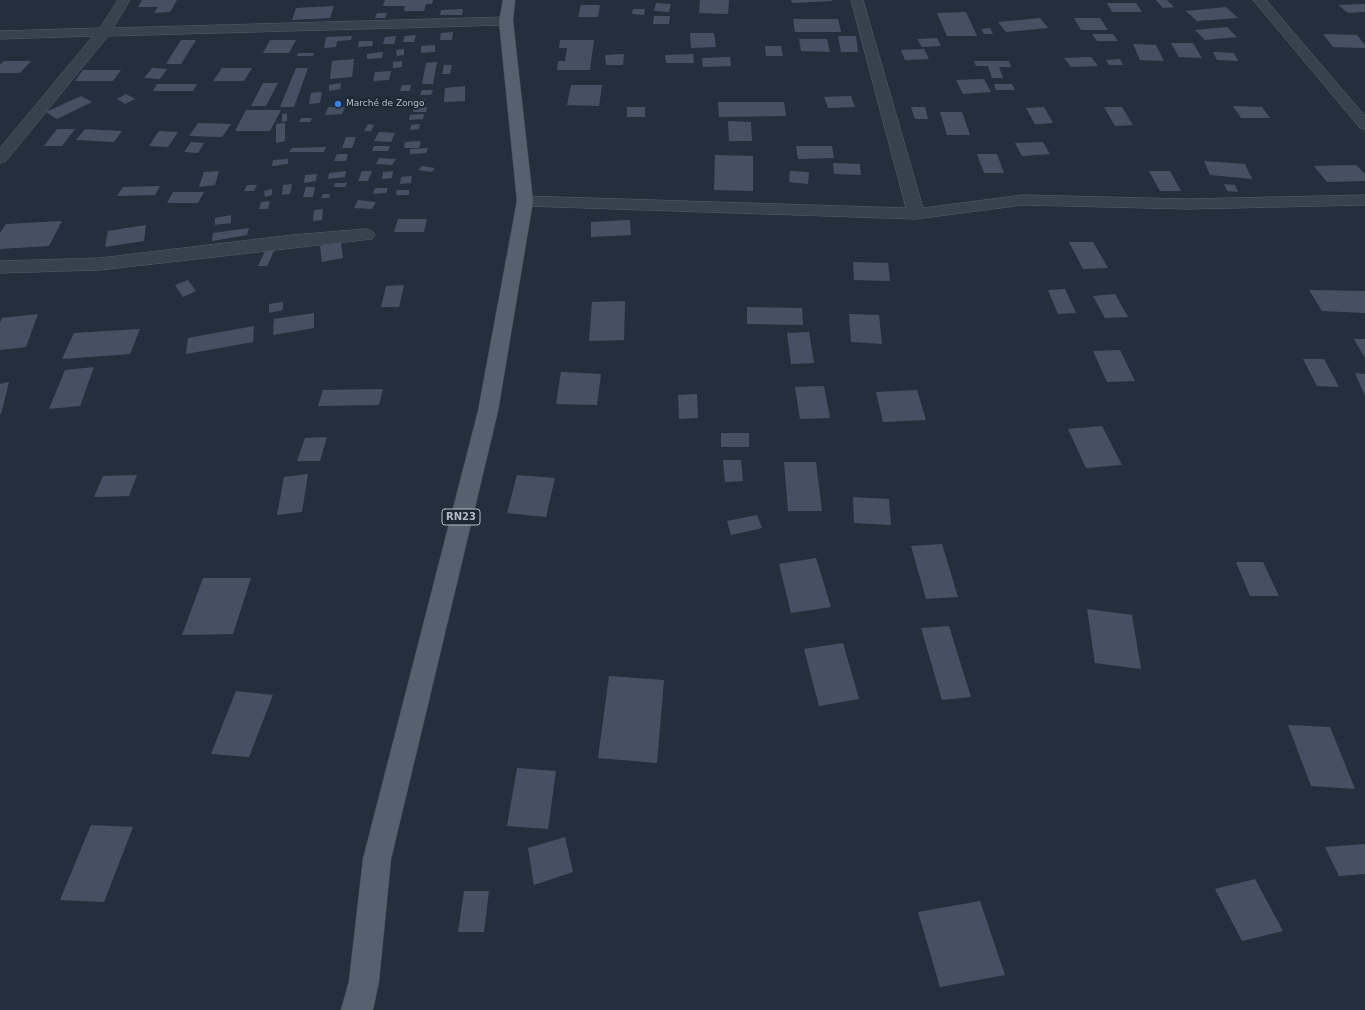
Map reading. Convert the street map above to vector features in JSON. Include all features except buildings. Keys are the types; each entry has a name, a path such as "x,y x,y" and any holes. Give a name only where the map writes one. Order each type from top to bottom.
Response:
{"main road":[{"name":"RN23","path":"357,1010 364,981 377,859 488,411 525,201 508,10"}],"street":[{"path":"0,158 104,32 124,0"},
{"path":"857,0 916,214"},
{"path":"1259,0 1365,125"},
{"path":"0,35 104,32 508,10"},
{"path":"525,201 916,214 1023,200 1188,204 1365,200"},
{"path":"0,267 100,264 292,241 366,235"}],"place":[{"name":"Marché de Zongo","path":"338,104"}]}
